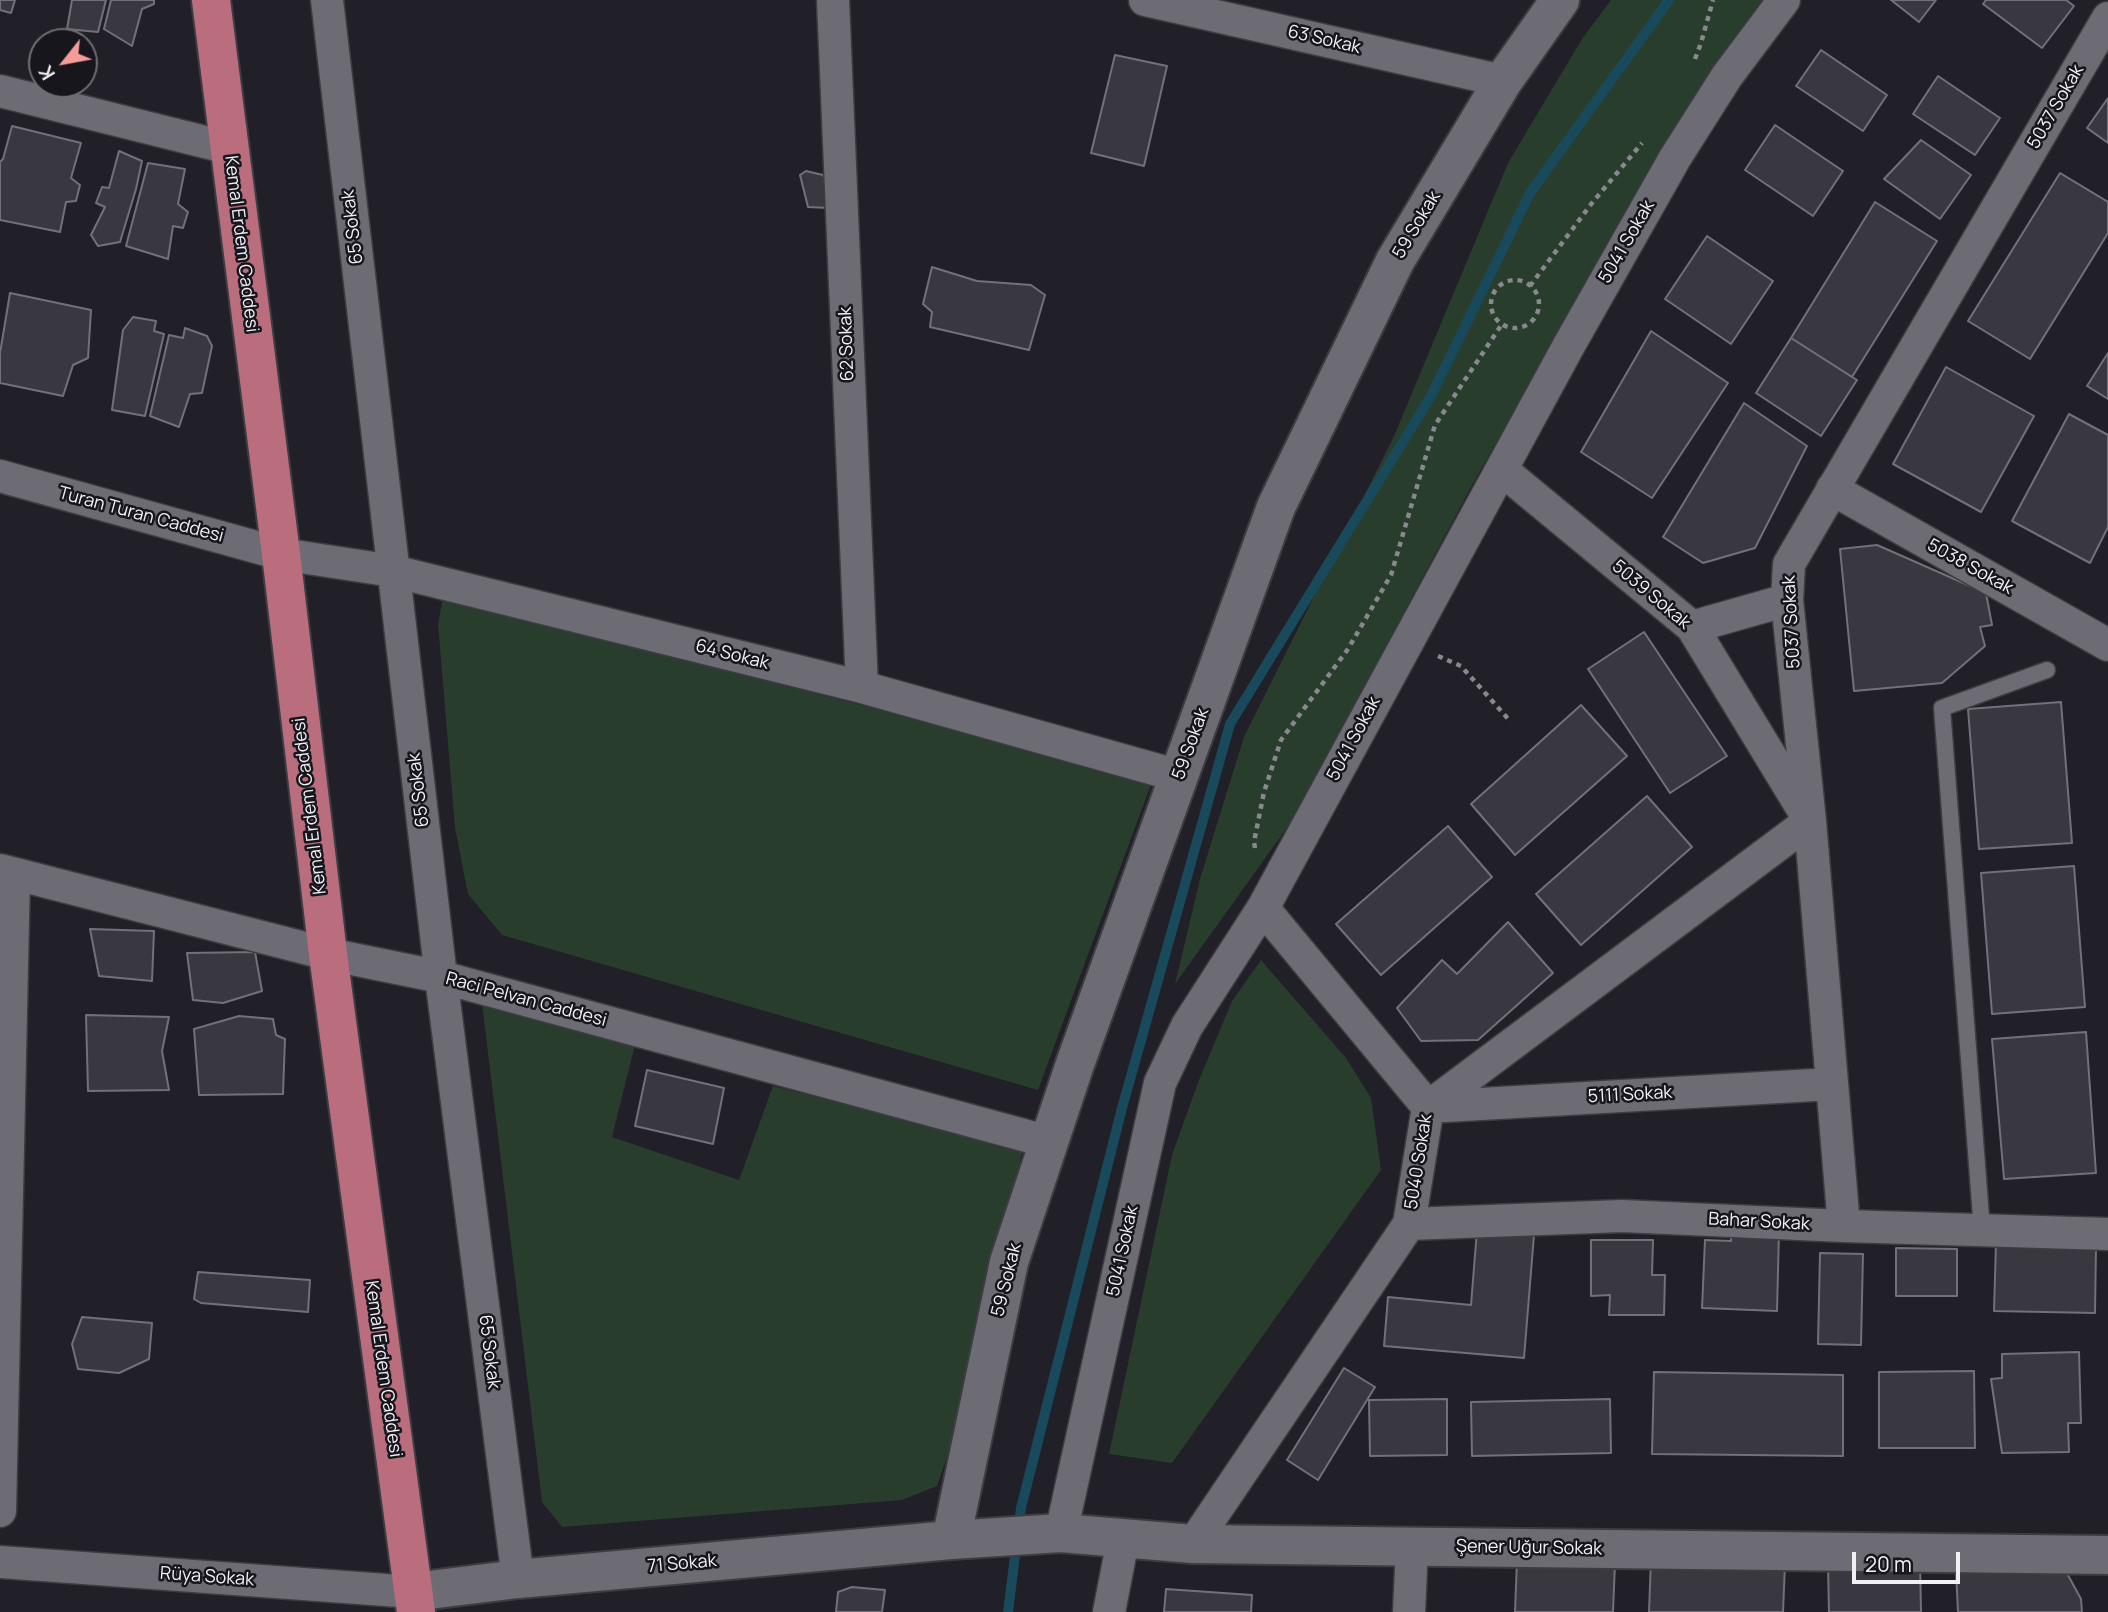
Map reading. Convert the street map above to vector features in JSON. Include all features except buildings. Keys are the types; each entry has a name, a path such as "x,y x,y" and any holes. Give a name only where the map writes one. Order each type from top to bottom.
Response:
{"main road":[{"name":"Kemal Erdem Caddesi","path":"211,0 328,954 415,1602"}],"street":[{"name":"65 Sokak","path":"327,0 441,977 518,1579"},
{"name":"62 Sokak","path":"833,0 862,687"},
{"name":"63 Sokak","path":"1145,0 1203,6 1503,80"},
{"name":"59 Sokak","path":"951,1540 1009,1262 1049,1142 1276,507 1395,261 1503,80 1560,0"},
{"name":"5041 Sokak","path":"1061,1533 1160,1083 1187,1026 1263,908 1568,347 1675,158 1727,76 1784,0"},
{"name":"5037 Sokak","path":"1844,1226 1810,821 1787,600 1789,564 2108,18"},
{"path":"0,91 229,148"},
{"name":"5039 Sokak","path":"1502,470 1692,627 1810,821"},
{"name":"Turan Turan Caddesi","path":"0,476 281,554"},
{"name":"5038 Sokak","path":"1832,489 2108,645"},
{"name":"64 Sokak","path":"281,554 393,571 862,687 1179,776"},
{"path":"1692,627 1787,600"},
{"name":"5040 Sokak","path":"1193,1544 1409,1224 1428,1107 1810,821"},
{"path":"0,1511 7,872"},
{"name":"Raci Pelvan Caddesi","path":"7,872 328,954 441,977 1049,1142"},
{"path":"1263,908 1428,1107"},
{"name":"5111 Sokak","path":"1428,1107 1832,1084"},
{"name":"Bahar Sokak","path":"1409,1224 1622,1216 2108,1234"},
{"name":"Şener Uğur Sokak","path":"951,1540 1061,1533 1193,1544 2108,1555"},
{"path":"1109,1612 1123,1539"},
{"name":"71 Sokak","path":"415,1602 518,1579 951,1540"},
{"path":"1409,1612 1412,1547"},
{"name":"Rüya Sokak","path":"0,1562 415,1602"}],"lane":[{"path":"1982,1230 1942,708 2047,670"}],"path":[{"path":"1692,66 1713,0"},
{"path":"1530,286 1648,133"},
{"path":"1513,280 1530,286 1538,295 1540,303 1534,319 1521,327 1502,324 1493,314 1495,292 1500,286 1513,280"},
{"path":"1263,908 1254,842 1264,792 1281,740 1348,649 1391,575 1435,425 1502,324"},
{"path":"1407,642 1461,666 1511,722"}],"green space":[{"path":"1611,0 1764,0 1708,77 1625,216 1471,487 1294,818 1175,984 1200,879 1244,737 1394,436 1508,163 1582,39"},
{"path":"443,599 1153,779 1038,1090 502,935 468,894 455,828 438,624"},
{"path":"1261,960 1346,1058 1371,1098 1381,1170 1172,1463 1109,1454 1172,1155 1232,1001"},
{"path":"482,1003 635,1045 612,1137 739,1180 773,1086 1023,1149 955,1434 937,1486 902,1500 562,1527 542,1502"}],"waterway":[{"path":"1008,1612 1021,1508 1122,1108 1230,724 1431,396 1530,193 1669,0"}]}
